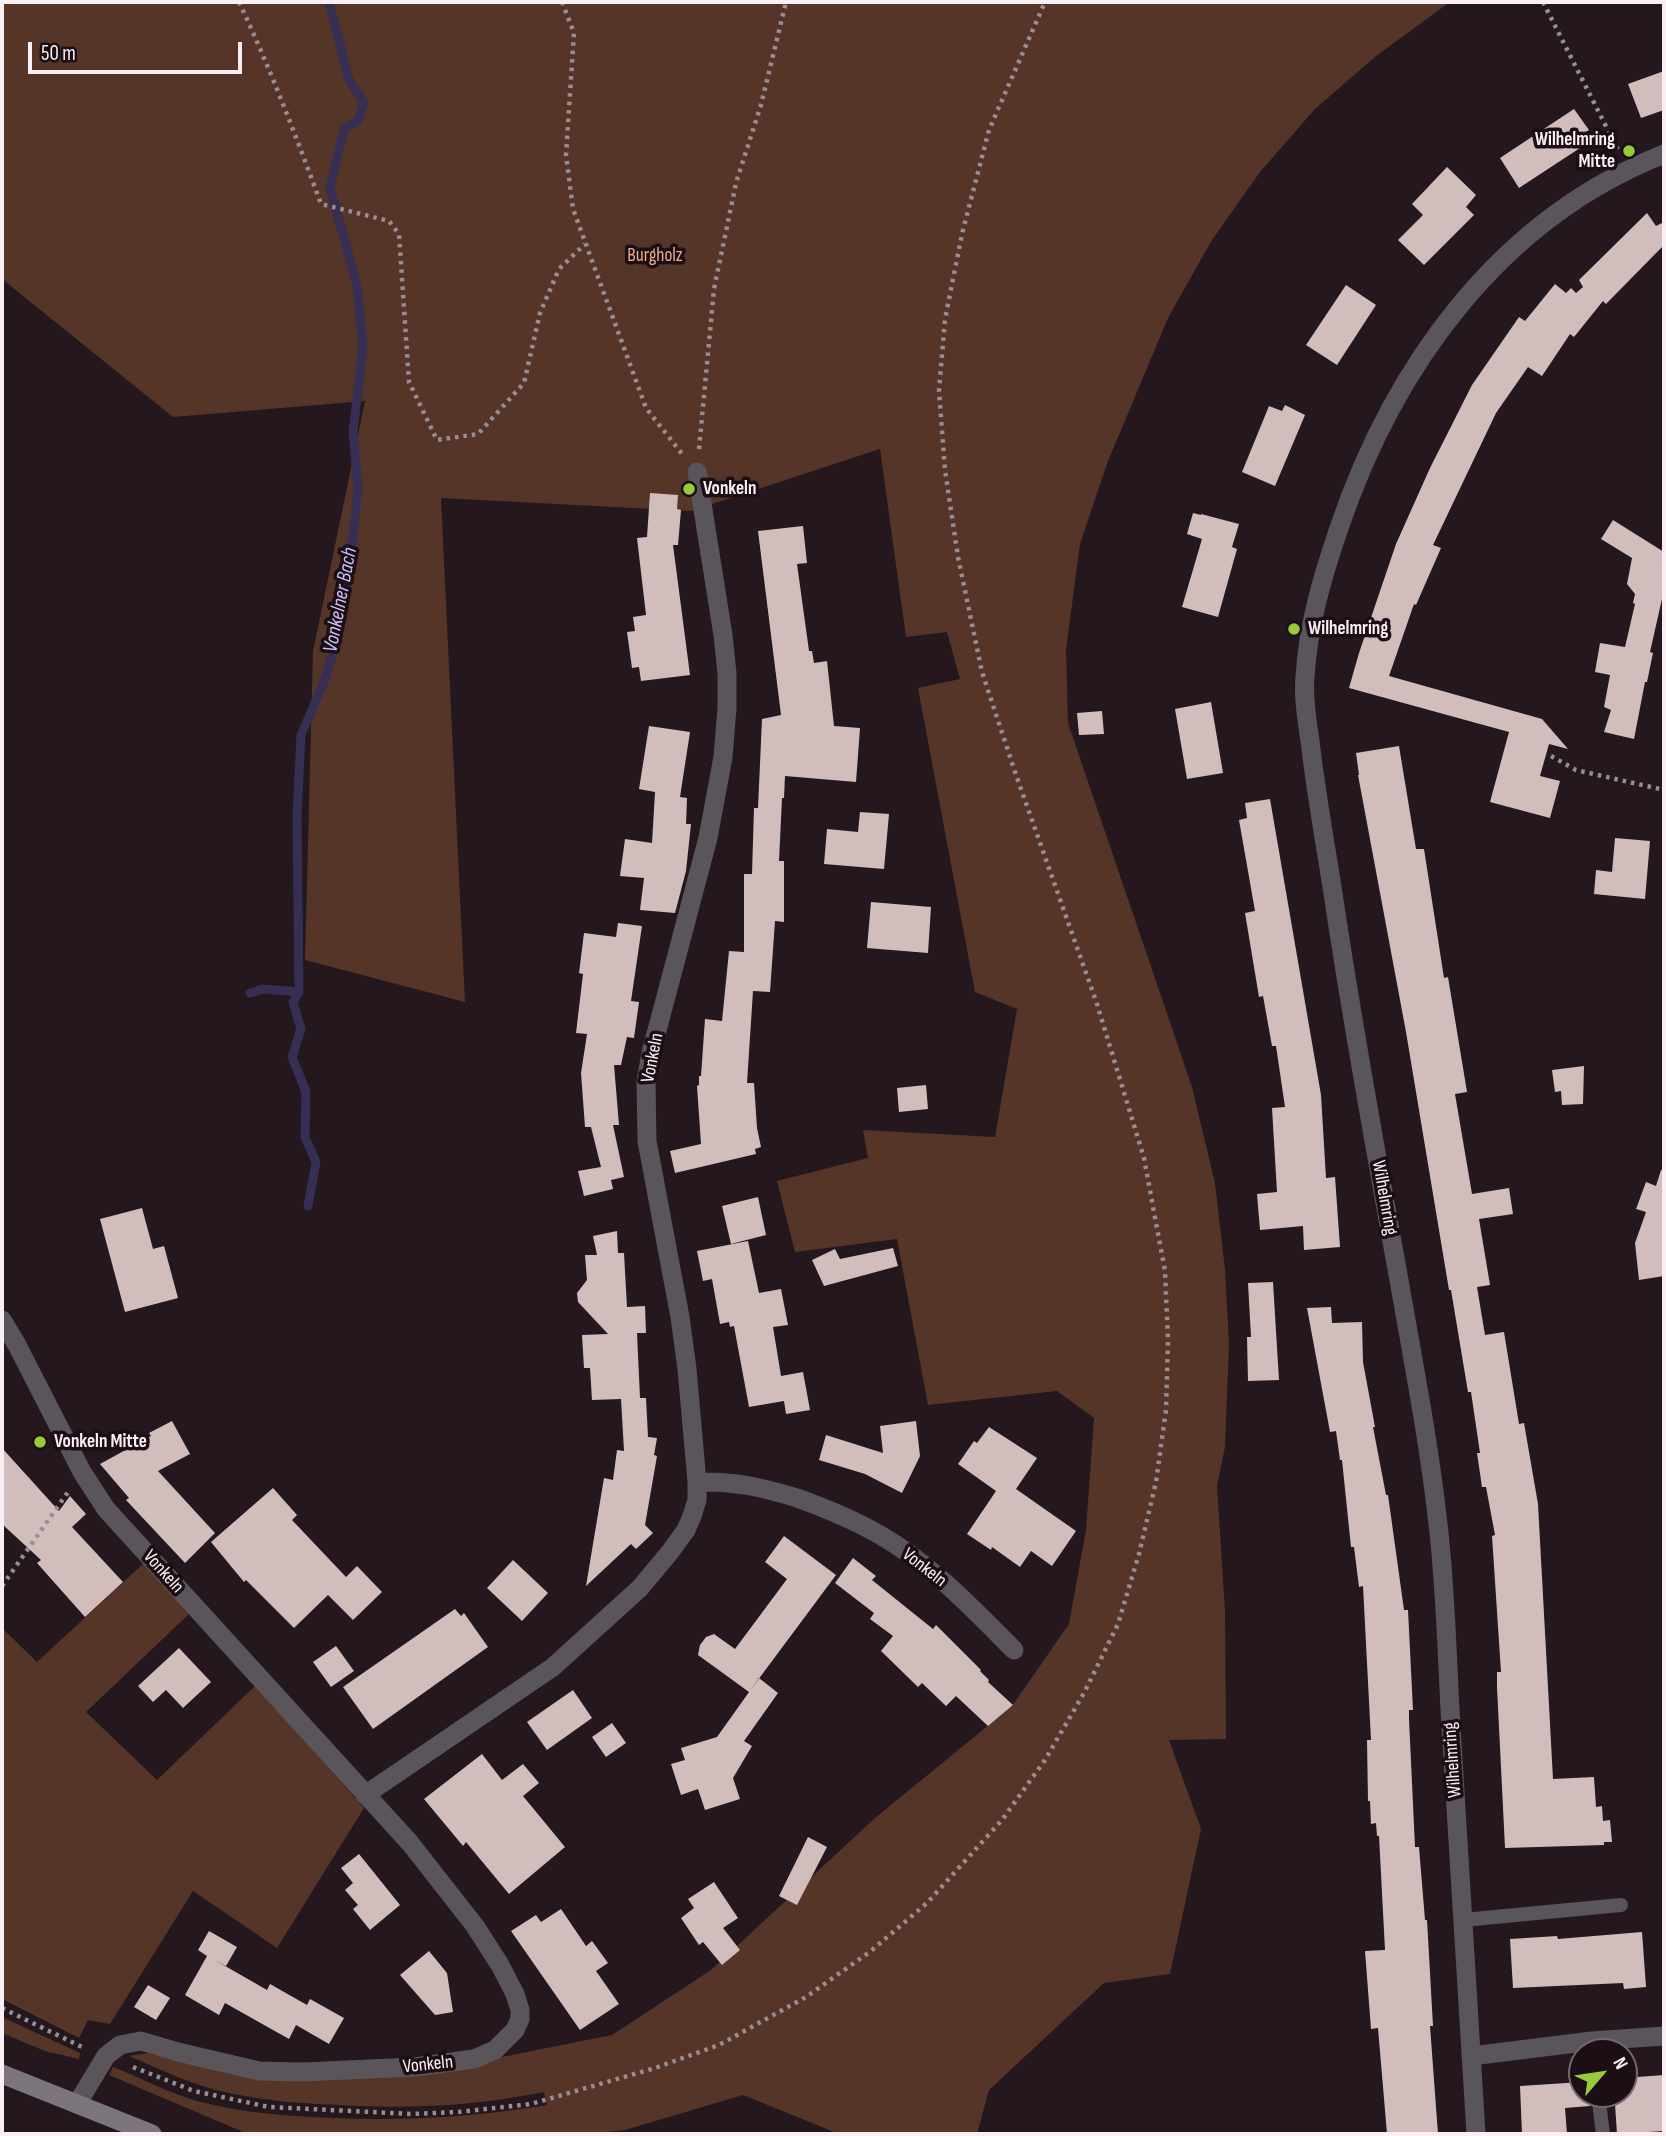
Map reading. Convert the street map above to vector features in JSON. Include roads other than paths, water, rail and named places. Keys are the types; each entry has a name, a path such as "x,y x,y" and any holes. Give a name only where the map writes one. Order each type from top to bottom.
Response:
{"main road":[{"path":"2,2074 152,2134"}],"street":[{"name":"Wilhelmring","path":"1476,2134 1439,1526 1417,1384 1347,993 1315,788 1305,677 1311,622 1317,596 1359,472 1408,378 1447,320 1466,296 1499,263 1561,211 1628,170 1664,154"},
{"name":"Vonkeln","path":"366,1795 553,1667 640,1588 686,1530 697,1500 682,1330 647,1141 646,1082 708,838 724,744 727,673 718,596 697,472"},
{"name":"Vonkeln","path":"2,1320 82,1472 106,1509 410,1843 475,1926 500,1965 520,2010 520,2019 515,2030 495,2050 474,2059 415,2067 302,2072 259,2071 141,2041 120,2045 106,2056 77,2104"},
{"name":"Vonkeln","path":"697,1482 725,1481 772,1490 814,1504 882,1536 963,1599 1014,1650"},
{"path":"1638,2040 1664,2036"},
{"path":"1471,2056 1568,2049"}],"lane":[{"path":"1463,1920 1621,1905"},
{"path":"1600,2108 1603,2134"}],"waterway":[{"name":"Vonkelner Bach","path":"308,1206 316,1162 305,1137 306,1092 292,1057 301,1029 293,1002 299,992 297,816 301,735 324,682 337,640 351,559 358,486 353,432 363,348 357,285 330,188 344,128 358,121 364,102 349,80 329,2"},
{"path":"250,993 263,989 299,992"}],"place":[{"name":"Wilhelmring Mitte","path":"1629,151"},
{"name":"Vonkeln","path":"689,489"},
{"name":"Wilhelmring","path":"1294,629"},
{"name":"Vonkeln Mitte","path":"40,1442"}],"park label":[{"name":"Burgholz","path":"655,256"}]}
